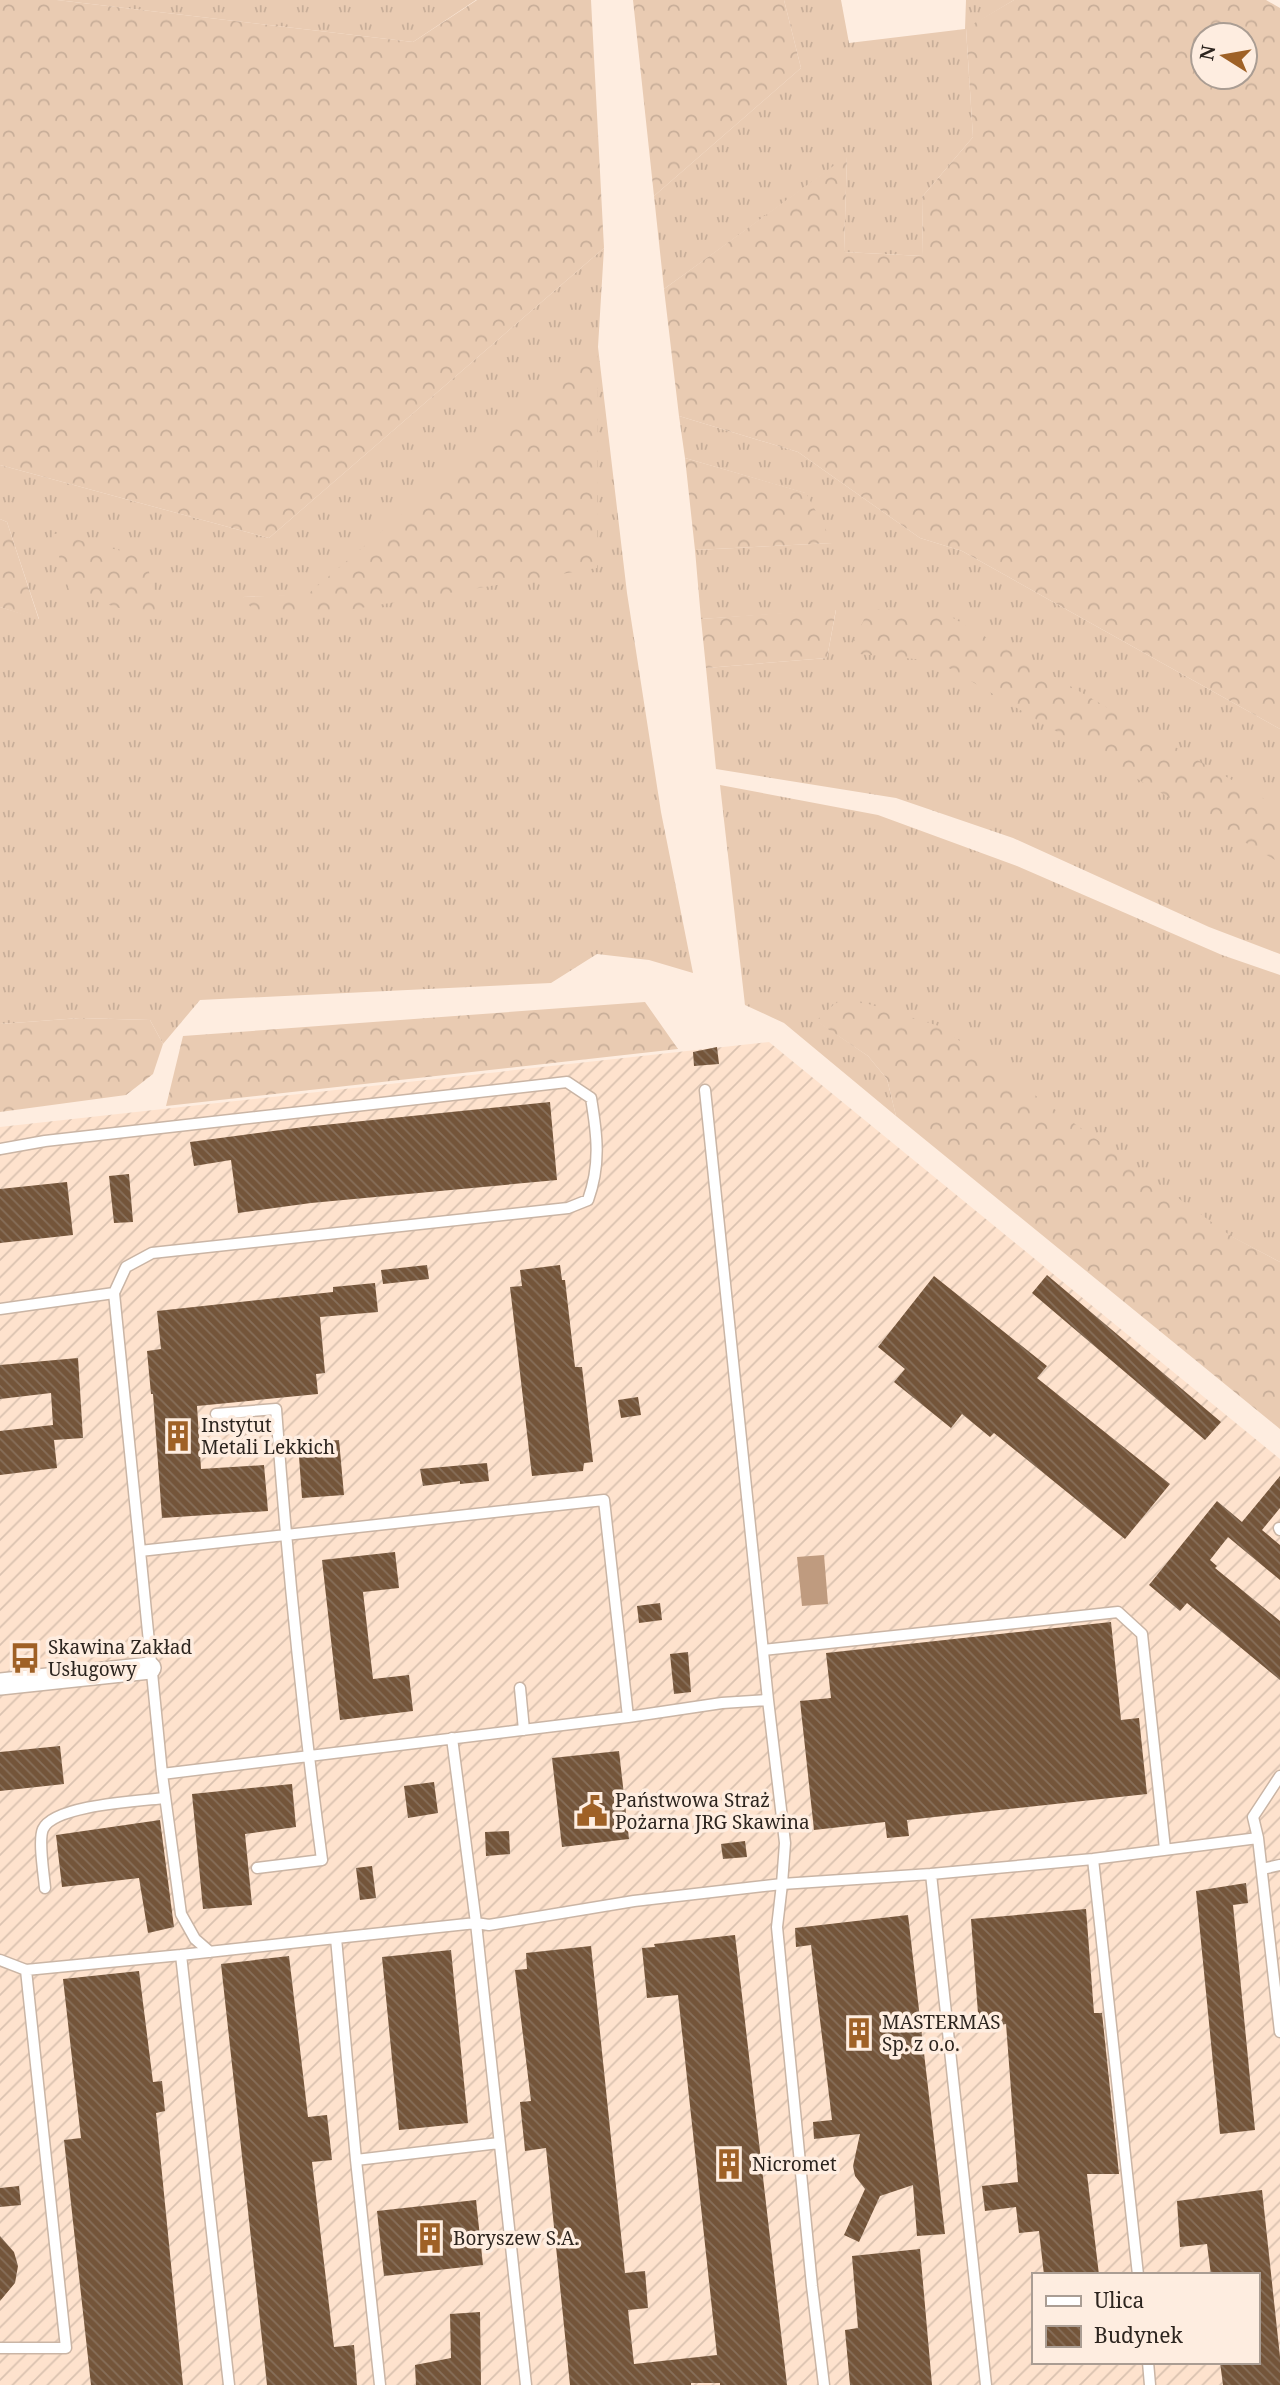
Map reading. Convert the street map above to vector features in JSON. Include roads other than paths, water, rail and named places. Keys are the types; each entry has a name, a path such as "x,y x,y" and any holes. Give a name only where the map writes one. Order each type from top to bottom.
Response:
{"street":[{"path":"0,1684 150,1668"}],"lane":[{"path":"0,1149 45,1141 567,1082 591,1098 598,1141 594,1185 588,1200 568,1208 152,1253 126,1266 114,1293 162,1774 180,1914 195,1939 210,1952"},
{"path":"705,1090 785,1843 777,1927 824,2385"},
{"path":"0,1308 114,1293"},
{"path":"216,1414 276,1409 285,1536 308,1756 322,1860 257,1868"},
{"path":"140,1550 604,1500 628,1717"},
{"path":"763,1650 1118,1612 1142,1634 1165,1849"},
{"path":"520,1688 524,1730"},
{"path":"162,1774 722,1703 768,1700"},
{"path":"453,1738 476,1923 526,2385"},
{"path":"1280,1776 1253,1817 1262,1869 1280,2032"},
{"path":"45,1888 41,1832 48,1820 96,1806 165,1798"},
{"path":"0,1960 26,1970 181,1955 476,1923 489,1925 634,1901 782,1884 931,1874 1258,1838"},
{"path":"1093,1858 1138,2273"},
{"path":"1262,1869 1280,1865"},
{"path":"931,1874 986,2385"},
{"path":"337,1938 356,2160 380,2385"},
{"path":"181,1955 229,2385"},
{"path":"0,2348 66,2348 26,1970"},
{"path":"356,2160 499,2143"},
{"path":"1148,2364 1150,2385"}],"place":[{"name":"Instytut Metali Lekkich","path":"178,1436"},
{"name":"Skawina Zakład Usługowy","path":"25,1658"},
{"name":"Państwowa Straż Pożarna JRG Skawina","path":"592,1811"},
{"name":"MASTERMAS Sp. z o.o.","path":"859,2033"},
{"name":"Nicromet","path":"729,2164"},
{"name":"Boryszew S.A.","path":"430,2238"}]}
